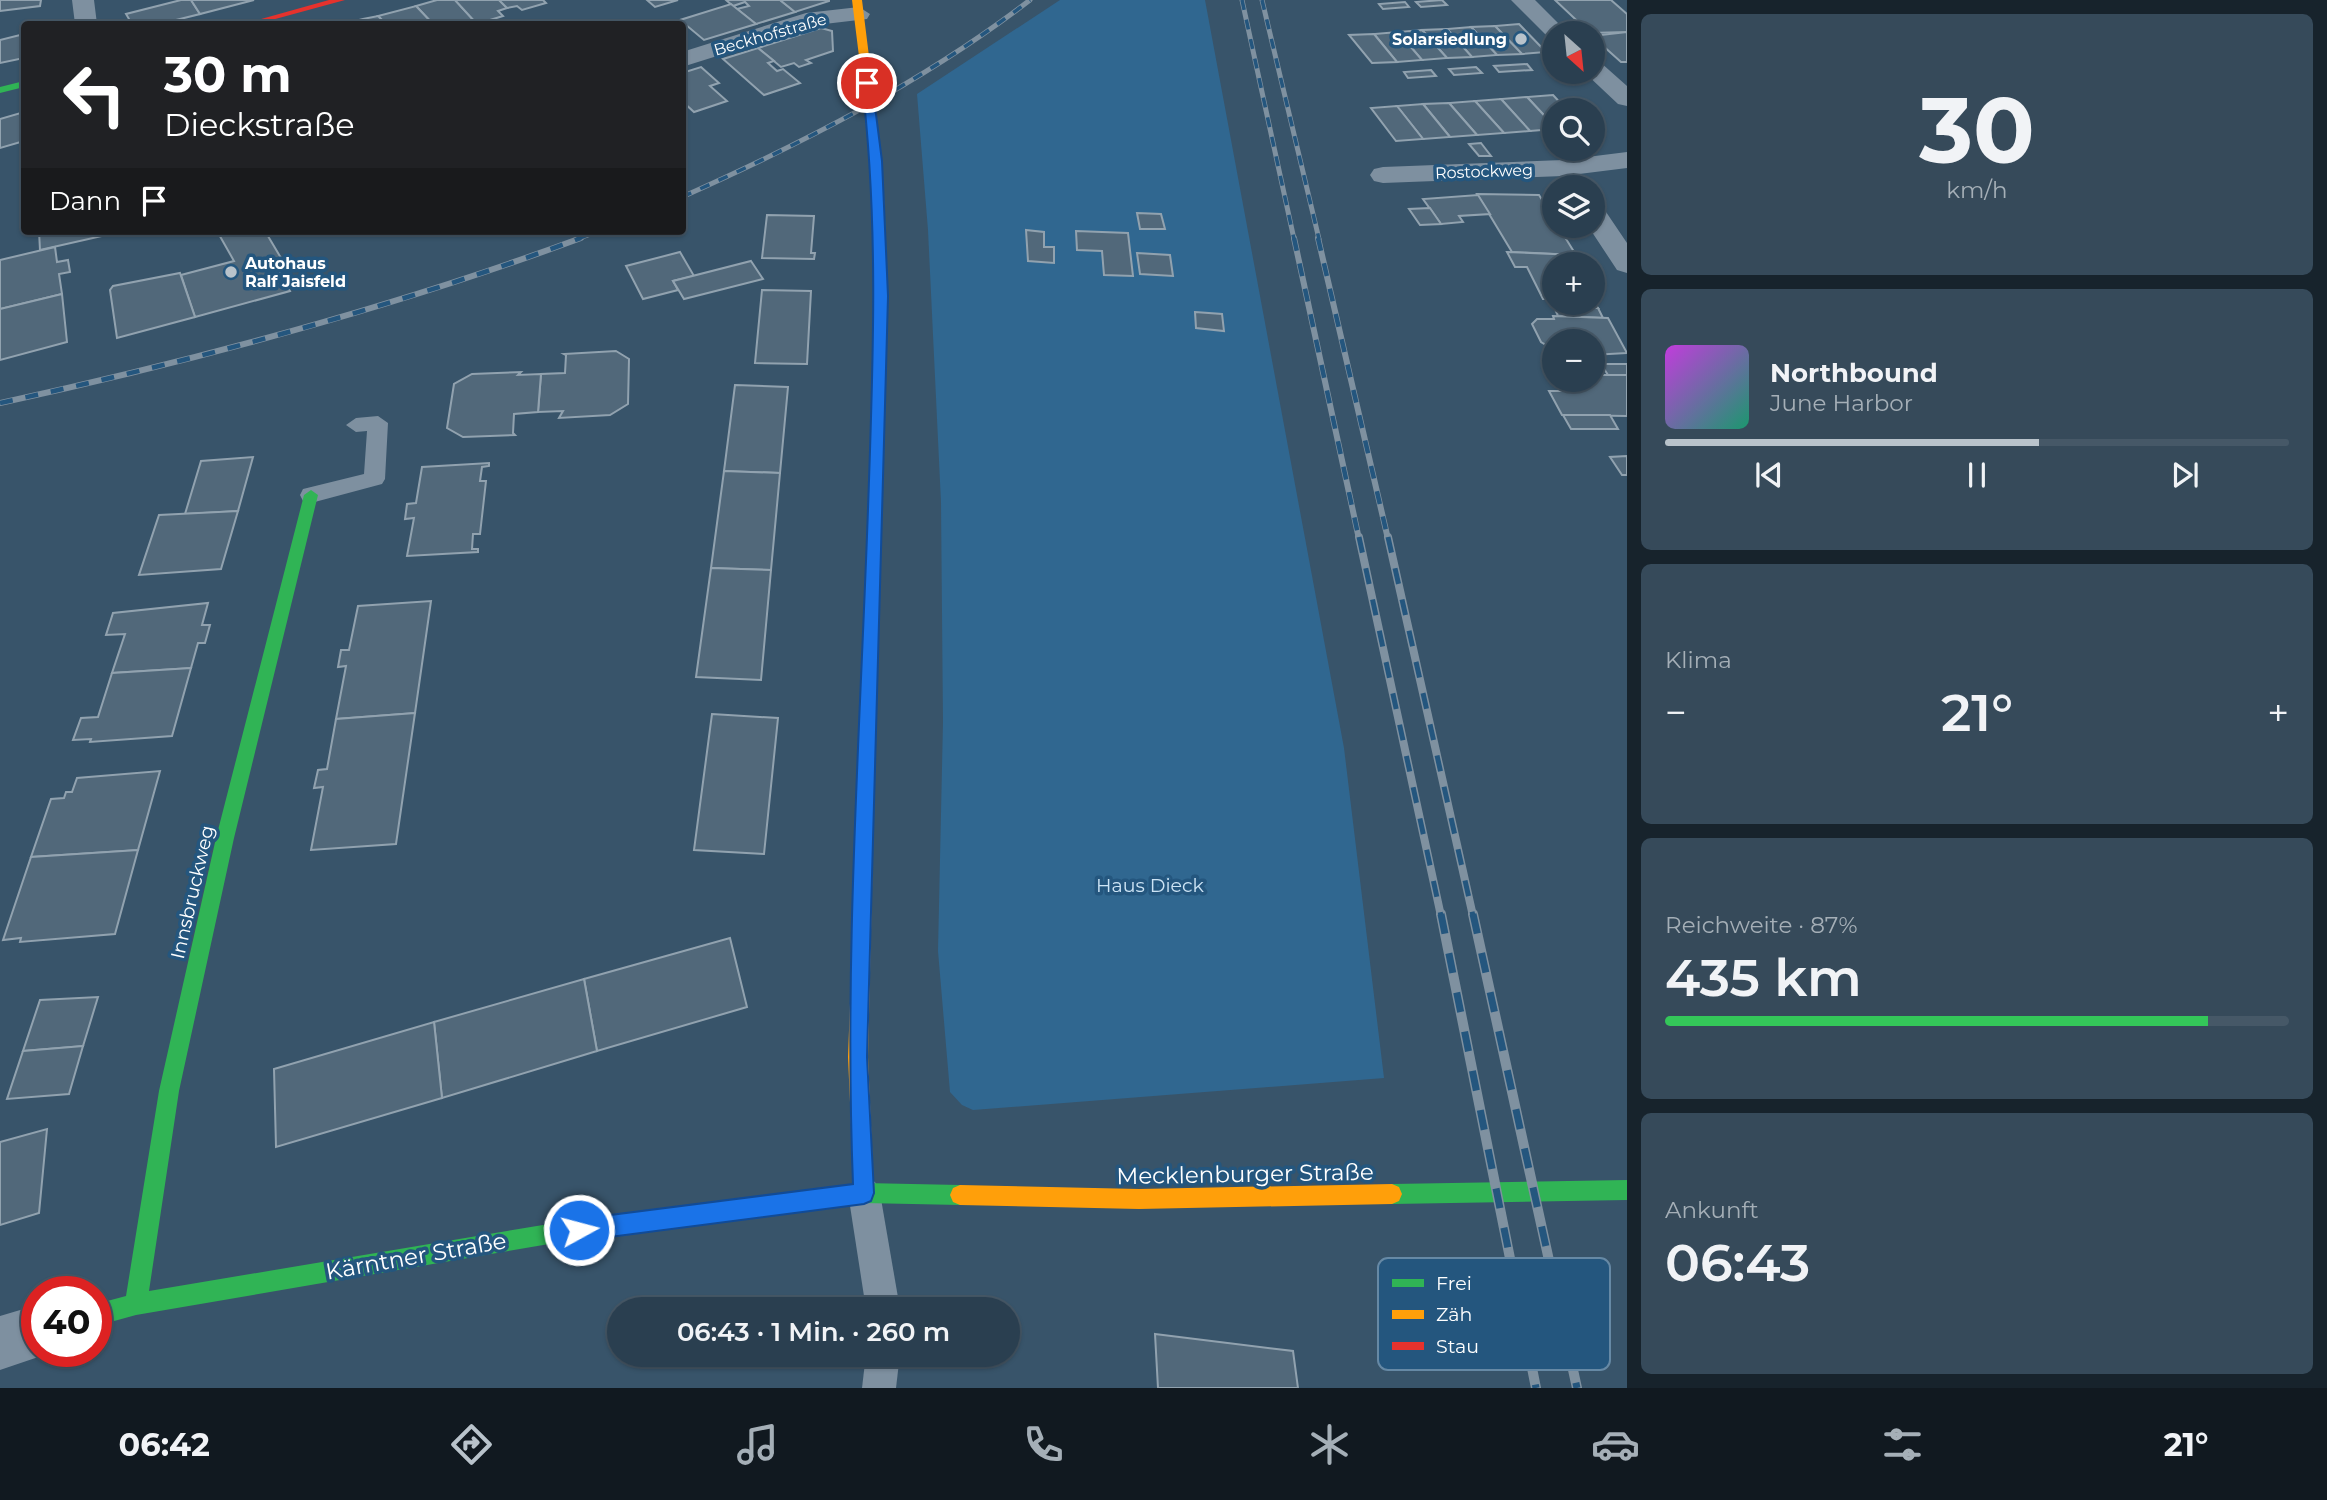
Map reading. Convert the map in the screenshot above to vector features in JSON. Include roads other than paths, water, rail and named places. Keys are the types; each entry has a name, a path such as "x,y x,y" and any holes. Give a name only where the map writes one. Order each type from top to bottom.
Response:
{"street":[{"path":"83,0 86,21"},
{"path":"260,21 340,0"},
{"path":"1522,0 1544,21"},
{"path":"858,7 877,161 882,296 858,1057 864,1193"},
{"name":"Beckhofstraße","path":"686,59 814,18 858,7"},
{"path":"1605,79 1627,99"},
{"path":"0,90 21,84"},
{"name":"Rostockweg","path":"1577,175 1627,160"},
{"name":"Rostockweg","path":"1383,175 1542,177"},
{"path":"1605,231 1627,264"},
{"name":"Innsbruckweg","path":"136,1304 169,1091 225,838 311,495"},
{"name":"Mecklenburger Straße","path":"864,1193 1139,1199 1627,1190"},
{"name":"Kärntner Straße","path":"112,1311 136,1304 555,1233 864,1193"},
{"path":"0,1343 21,1337"}],"lane":[{"path":"311,495 374,479 378,423 356,425"},
{"path":"864,1193 881,1297"},
{"path":"879,1388 881,1367"}],"railway":[{"path":"686,195 773,155 862,109 948,58 1030,0"},
{"path":"1242,0 1294,239"},
{"path":"1262,0 1319,239"},
{"path":"577,239 588,235"},
{"path":"0,403 294,331 438,287 581,238"},
{"path":"1294,238 1359,539"},
{"path":"1318,238 1388,539"},
{"path":"1359,537 1441,916"},
{"path":"1388,537 1473,916"},
{"path":"1441,914 1510,1258"},
{"path":"1473,914 1548,1258"},
{"path":"1532,1370 1536,1388"},
{"path":"1573,1370 1577,1388"}],"place":[{"name":"Solarsiedlung","path":"1521,39"},
{"name":"Autohaus Ralf Jaisfeld","path":"231,272"}],"park label":[{"name":"Haus Dieck","path":"1150,885"}]}
